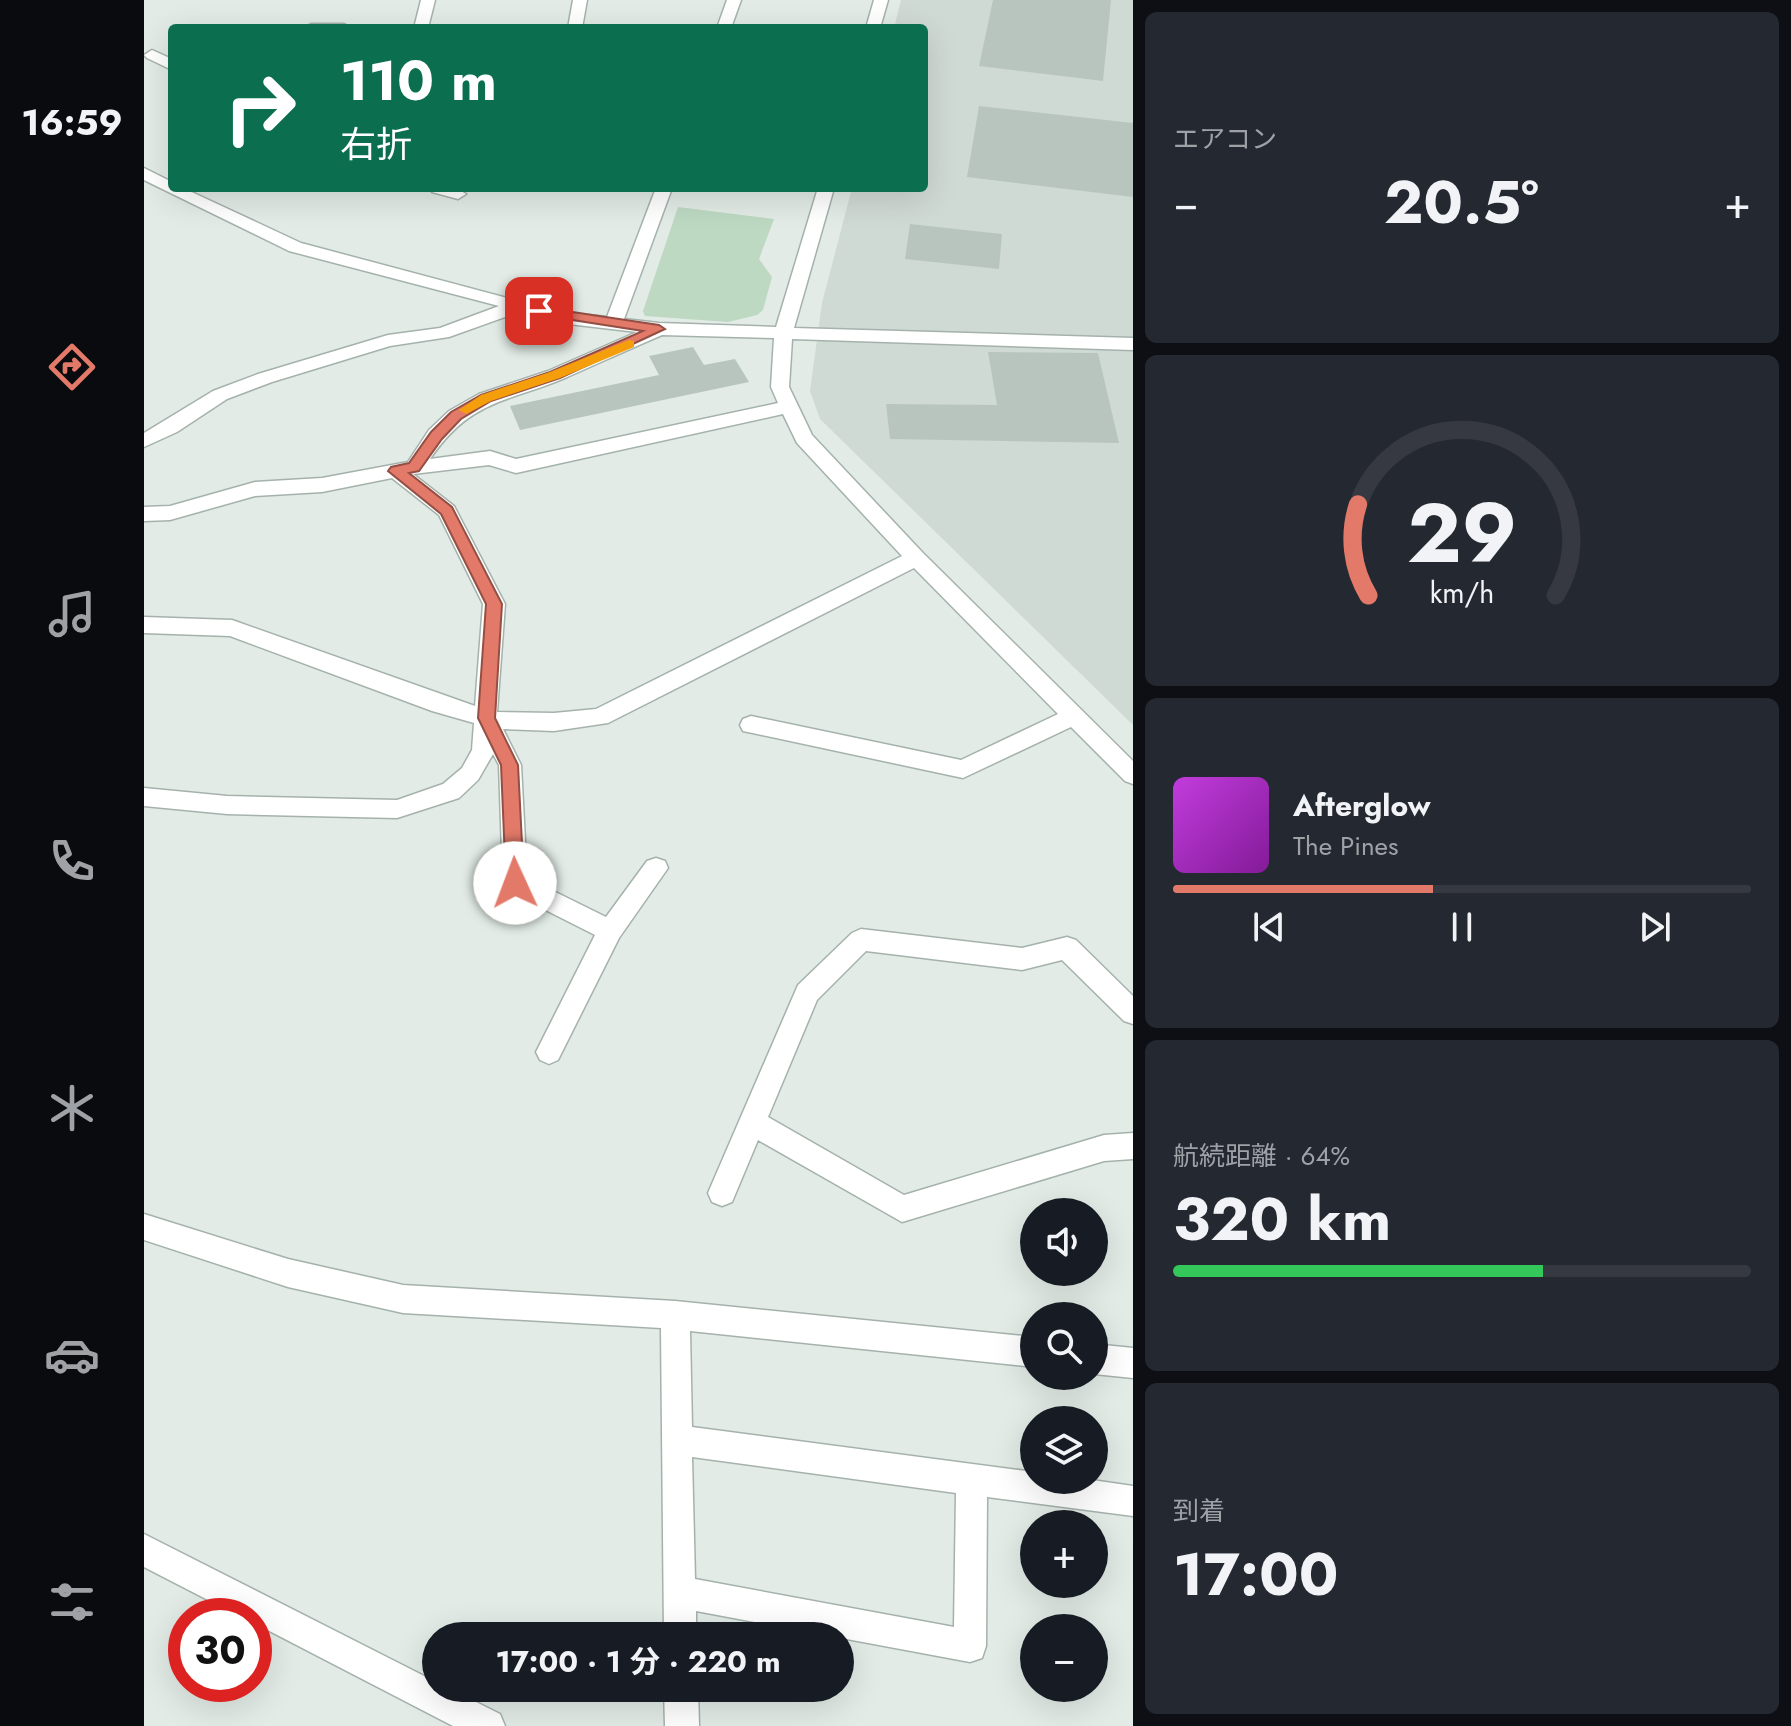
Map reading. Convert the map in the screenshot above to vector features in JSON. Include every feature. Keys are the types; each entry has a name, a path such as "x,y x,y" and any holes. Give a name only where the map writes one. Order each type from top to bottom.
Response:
{"street":[{"path":"422,24 428,0"},
{"path":"576,24 580,0"},
{"path":"725,24 734,0"},
{"path":"874,24 881,0"},
{"path":"152,55 168,63"},
{"path":"144,173 168,182"},
{"path":"451,192 458,194"},
{"path":"613,324 662,192"},
{"path":"825,192 783,334 780,387 804,438 916,558 1133,775"},
{"path":"195,193 295,247 560,317 659,329 1133,344"},
{"path":"144,441 220,395 265,378 388,341 443,333 517,306"},
{"path":"405,469 456,415 486,398 555,375 659,329"},
{"path":"144,514 170,513 255,489 322,485 405,469 490,458 516,466 789,407"},
{"path":"144,797 227,805 397,809 451,791 470,774 483,751 494,604 447,511 405,469"},
{"path":"144,625 232,628 440,705 486,718 554,722 600,717 916,558"},
{"path":"751,725 963,769 1074,716"},
{"path":"486,718 510,765 515,883 610,931"},
{"path":"549,1052 610,931 656,868"},
{"path":"722,1193 807,993 861,940 1022,959 1067,948 1133,1013"},
{"path":"752,1122 902,1209 1104,1148 1133,1146"},
{"path":"144,1227 288,1273 403,1299 675,1315 1020,1351"},
{"path":"675,1315 680,1622"},
{"path":"1108,1360 1133,1363"},
{"path":"676,1440 1133,1501"},
{"path":"679,1592 970,1646 972,1481"},
{"path":"144,1550 488,1726"},
{"path":"681,1702 682,1726"}],"shaded area":[{"path":"901,0 1133,0 1133,725 820,419 810,391 822,303 851,192 928,192 928,24 895,24"}],"green space":[{"path":"678,207 774,219 759,259 772,277 763,310 757,315 728,322 645,316 643,311"}],"building":[{"path":"993,0 1111,0 1103,81 979,66"},
{"path":"979,106 1133,123 1133,197 967,177"},
{"path":"910,224 1002,234 999,269 905,259"},
{"path":"693,347 704,365 735,359 749,382 520,430 510,406 659,375 649,356"},
{"path":"988,352 1098,353 1119,443 890,439 886,404 997,405"}],"slow traffic":[{"path":"466,410 486,398 555,375 629,344"}],"route":[{"path":"515,883 510,765 486,718 494,604 447,511 396,471 414,467 436,435 456,415 486,398 555,375 638,341 659,329 560,317 539,311"}]}
